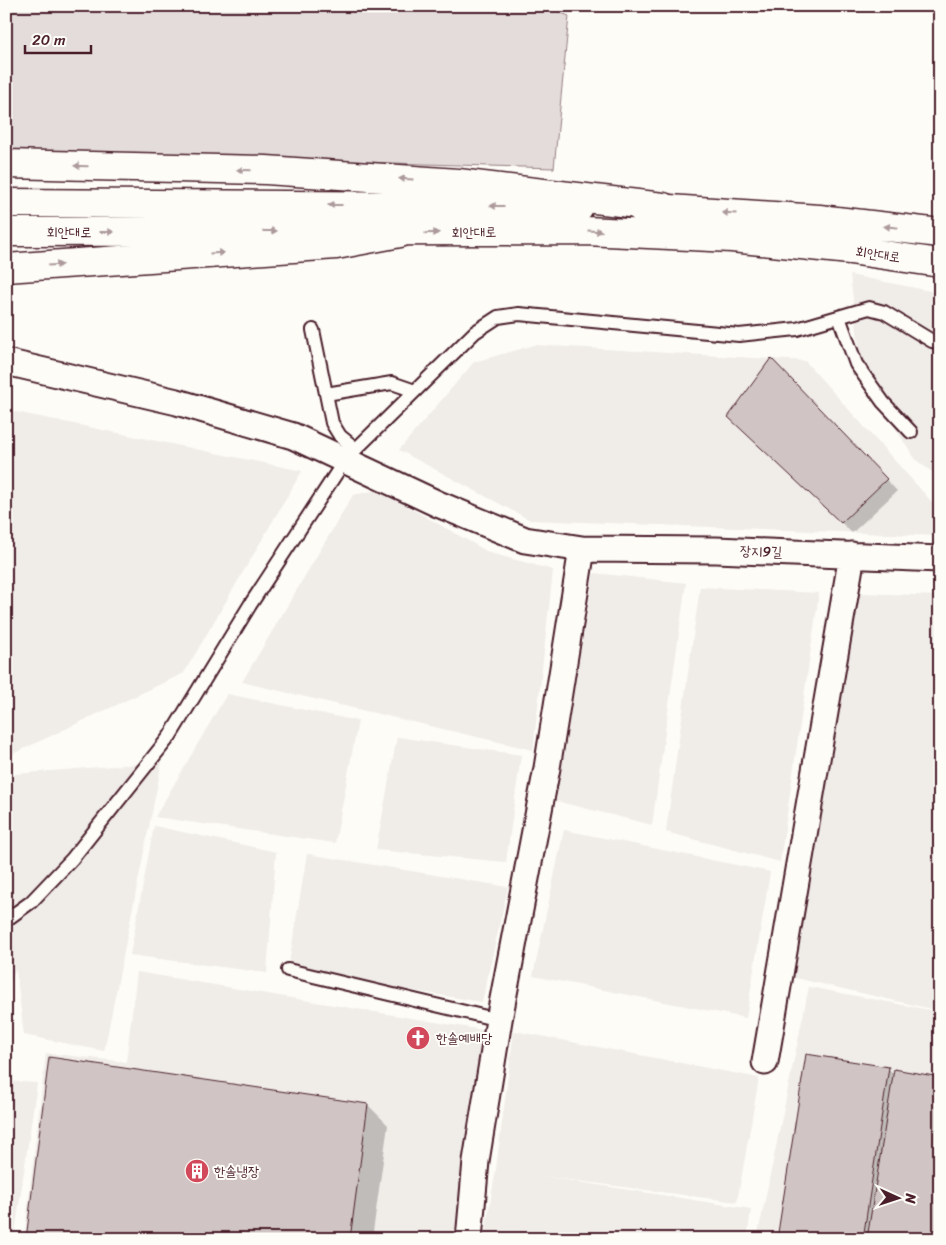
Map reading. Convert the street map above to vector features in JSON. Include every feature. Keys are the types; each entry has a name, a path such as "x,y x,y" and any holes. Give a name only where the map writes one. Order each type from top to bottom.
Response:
{"main road":[{"path":"6,164 266,170 458,182 663,208"},
{"name":"회안대로","path":"6,203 663,208 819,219 940,233"},
{"name":"회안대로","path":"6,232 300,231 400,233 586,231 732,238 850,250 940,263"},
{"path":"6,268 336,245 400,233"}],"street":[{"name":"장지9길","path":"6,362 177,402 294,436 350,455 438,504 525,540 582,549 716,550 940,558"},
{"path":"469,1239 476,1161 499,1020 547,768 582,549"},
{"path":"765,1062 852,555"}],"lane":[{"path":"6,920 31,902 72,859 170,736 250,606 350,455 475,332 498,317 519,314 739,335 797,329 869,308 884,312 932,341 940,343"},
{"path":"839,317 856,364 883,402 911,432"},
{"path":"313,330 332,423 350,455"},
{"path":"326,394 392,383 415,391"},
{"path":"288,970 499,1020"}],"shaded area":[{"path":"6,6 543,6 569,16 554,168 6,151"},
{"path":"850,275 940,293 940,478 916,460 863,379"},
{"path":"535,345 805,361 940,511 940,536 530,520 399,450 474,362"},
{"path":"6,410 302,471 184,673 6,757"},
{"path":"378,490 490,553 553,570 533,750 242,682 353,495"},
{"path":"594,573 686,583 652,825 556,801"},
{"path":"700,587 819,593 780,862 666,832"},
{"path":"860,593 940,596 940,1011 787,976 826,750"},
{"path":"227,694 358,721 335,843 155,817"},
{"path":"397,737 521,755 506,862 376,850"},
{"path":"162,762 104,1051 24,1035 16,969 6,992 6,819 15,774"},
{"path":"154,826 276,852 267,973 130,955"},
{"path":"564,830 770,872 746,1018 533,976"},
{"path":"307,854 508,887 482,1002 288,970"},
{"path":"137,972 482,1030 456,1239 24,1239 46,1053 126,1062"},
{"path":"809,987 940,1012 940,1205 936,1239 757,1239"},
{"path":"514,1031 759,1078 737,1202 540,1176 751,1209 747,1239 484,1239 496,1169"},
{"path":"6,1081 37,1083 14,1239 6,1239"}],"building":[{"path":"771,358 887,479 841,523 728,417"},
{"path":"806,1054 889,1067 863,1239 777,1239"},
{"name":"한솔냉장","path":"49,1057 368,1104 350,1239 26,1239"},
{"path":"894,1069 940,1077 940,1222 937,1239 867,1239"}],"place":[{"name":"한솔예배당","path":"418,1038"},
{"name":"한솔냉장","path":"197,1171"}]}
